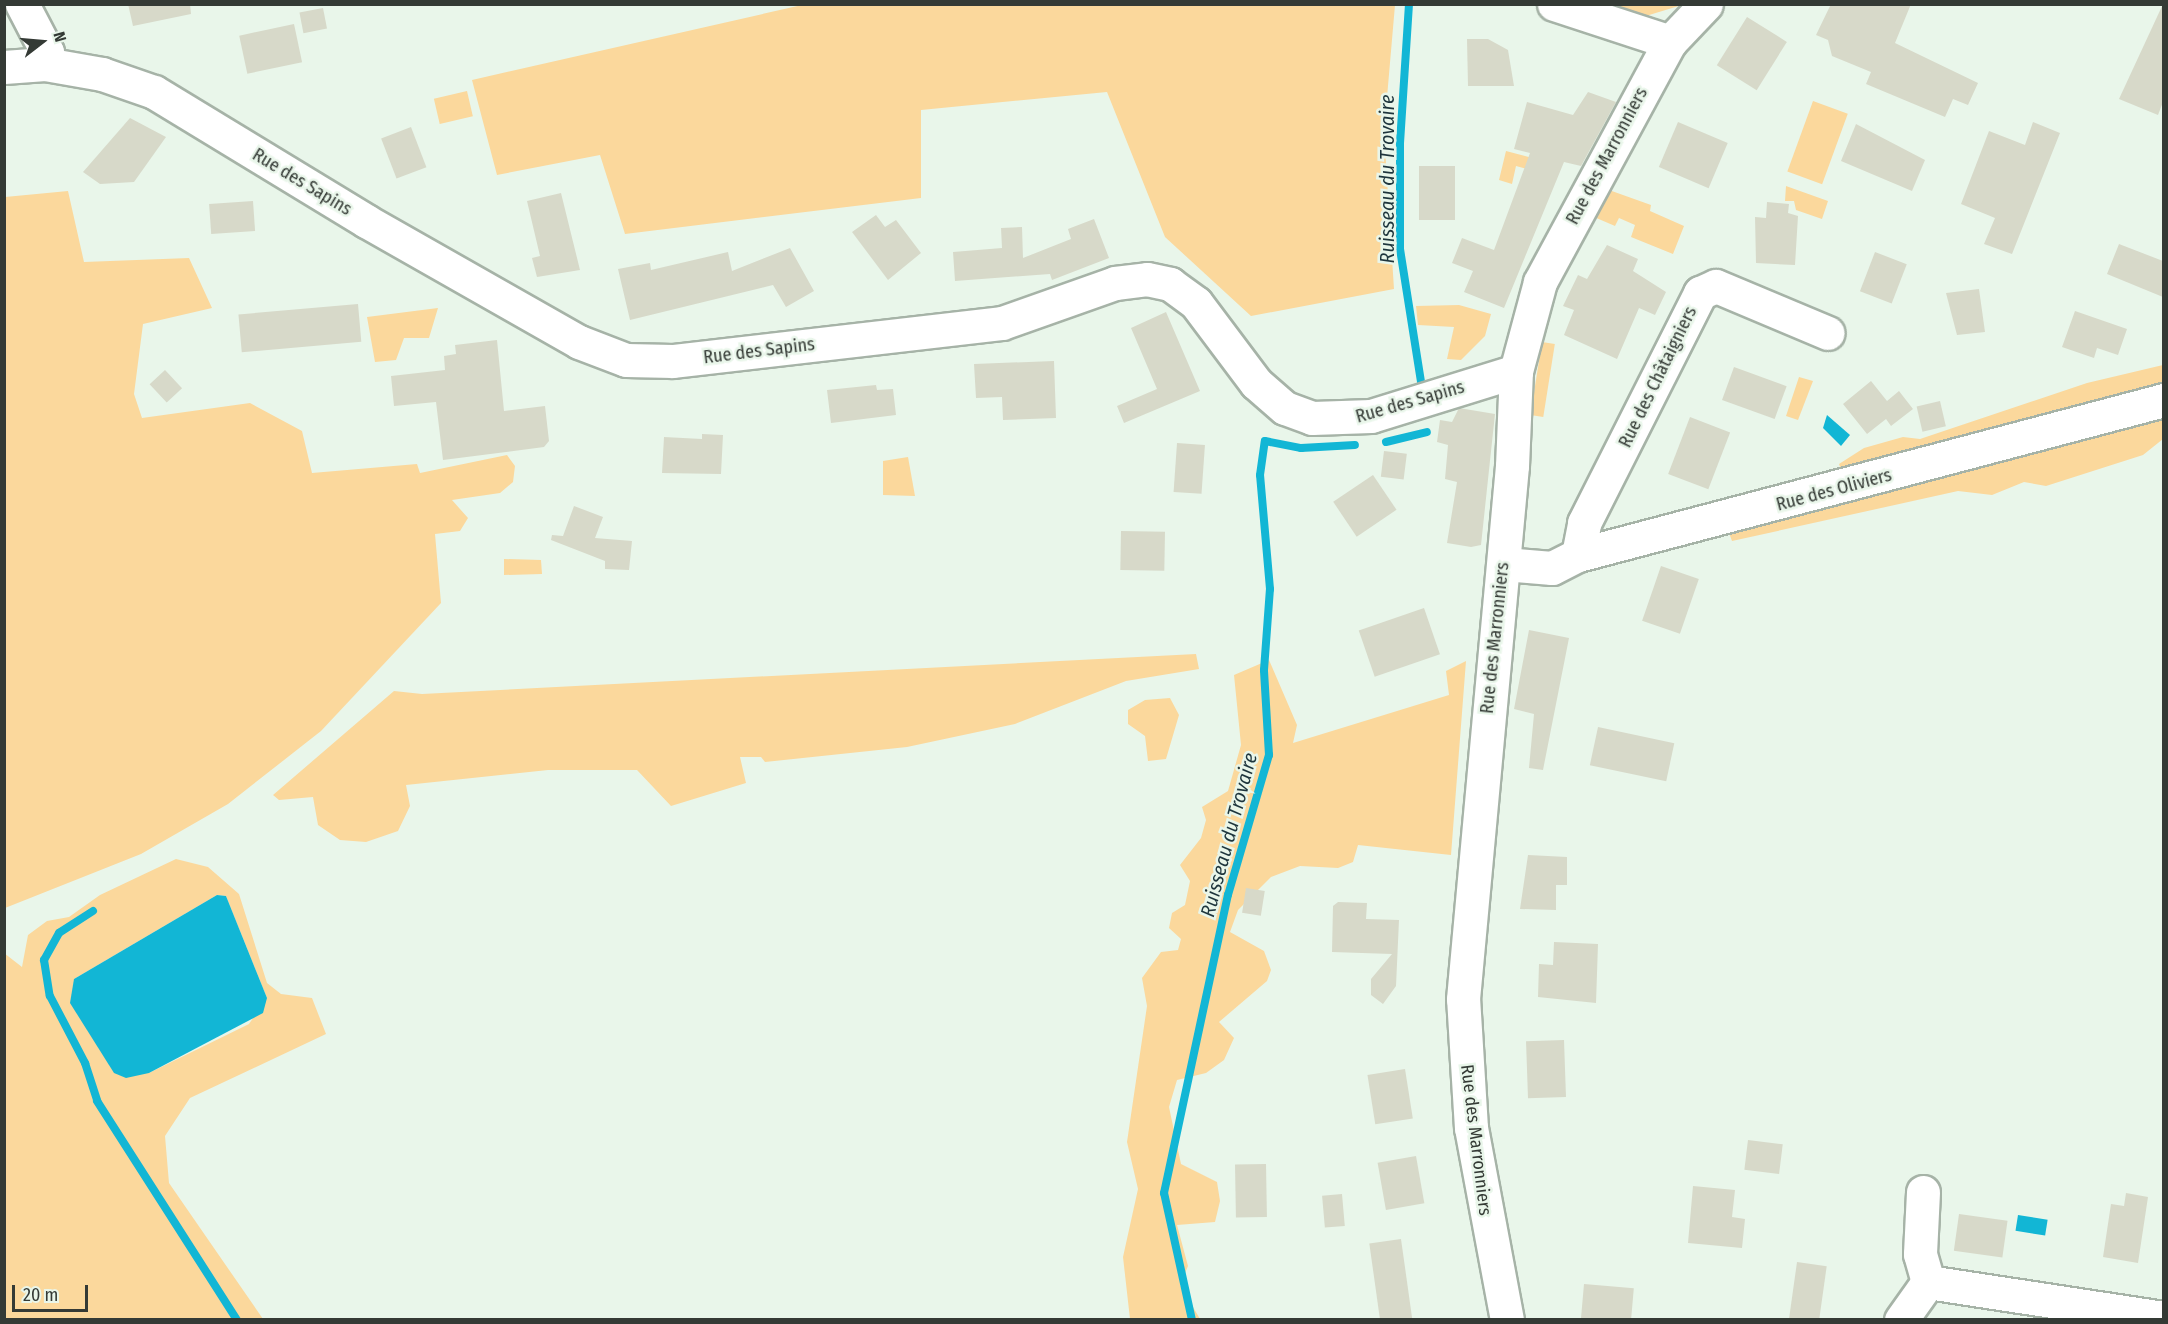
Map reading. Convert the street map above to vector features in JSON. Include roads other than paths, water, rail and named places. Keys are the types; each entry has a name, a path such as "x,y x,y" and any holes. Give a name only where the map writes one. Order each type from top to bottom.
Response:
{"street":[{"path":"22,4 47,52 45,64"},
{"path":"1554,4 1670,42"},
{"name":"Rue des Marronniers","path":"1507,1320 1471,1128 1463,999 1504,564 1516,371 1540,282 1670,42 1706,4"},
{"name":"Rue des Sapins","path":"4,66 45,64 102,74 154,92 366,221 579,342 626,360 673,361 1002,322 1115,283 1146,279 1170,284 1196,303 1256,383 1285,408 1312,418 1371,416 1516,371"},
{"name":"Rue des Châtaigniers","path":"1563,569 1700,292 1716,286 1828,333"},
{"name":"Rue des Oliviers","path":"1504,564 1563,569 2163,400"},
{"path":"1923,1192 1920,1254 1928,1282"},
{"path":"1928,1282 2163,1318"},
{"path":"1901,1320 1928,1282"}],"water":[{"path":"1827,415 1850,435 1841,446 1823,428"},
{"path":"217,895 226,896 267,998 263,1013 149,1073 126,1078 114,1073 70,1003 74,979"},
{"path":"2018,1215 2048,1220 2045,1235 2015,1231"}],"waterway":[{"name":"Ruisseau du Trovaire","path":"1409,4 1400,145 1400,249 1422,388"},
{"path":"1386,442 1427,432"},
{"name":"Ruisseau du Trovaire","path":"1192,1320 1164,1193 1228,895 1269,755 1264,670 1270,589 1260,475 1265,441 1301,448 1355,445"},
{"path":"93,911 59,933 44,960 50,996 85,1063 97,1101 237,1320"}]}
